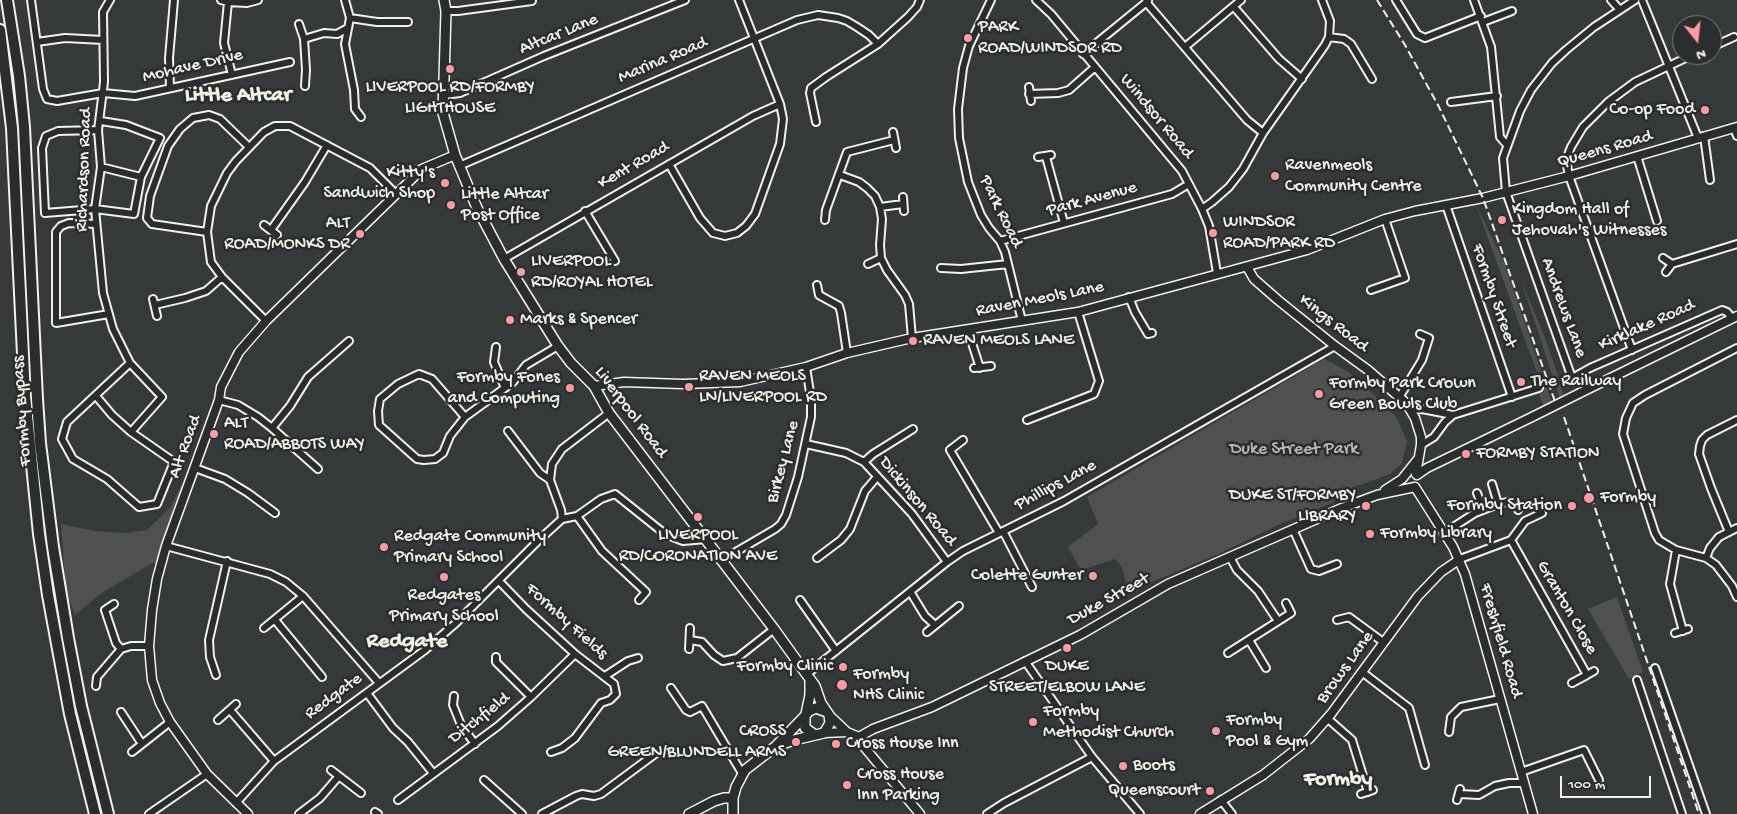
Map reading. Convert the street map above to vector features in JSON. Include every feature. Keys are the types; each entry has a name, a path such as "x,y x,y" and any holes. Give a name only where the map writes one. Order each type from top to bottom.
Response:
{"highway":[{"name":"Formby Bypass","path":"7,0 19,76 24,127 37,399 46,493 69,647 108,814"},
{"name":"Formby Bypass","path":"0,30 12,128 24,396 39,534 70,714 95,814"}],"main road":[{"name":"Liverpool Road","path":"444,0 446,11 443,113 459,166 477,208 504,259 570,363 594,386 609,413 774,629 814,686 828,714"},
{"path":"808,677 810,696 805,715 805,728 819,734"},
{"path":"733,814 733,798 736,787 745,770 776,746 805,715 816,708 828,714 830,723 819,734 776,746"},
{"path":"689,814 714,801 733,798"}],"street":[{"path":"31,0 37,42 66,38 103,40"},
{"name":"Richardson Road","path":"110,0 103,12 103,94 101,121 98,130 100,166 95,209 102,293 114,329 130,363 162,397 131,432"},
{"path":"170,88 169,58 174,0"},
{"path":"221,0 247,3 258,0"},
{"path":"345,0 350,18 345,44 354,90 355,109 361,117"},
{"name":"Altcar Lane","path":"444,95 460,93 544,56 685,0"},
{"path":"669,164 705,226 713,233 725,236 737,233 746,226 755,214 780,144 782,119 780,104 739,0"},
{"path":"816,122 810,93 811,88 878,44 908,17 917,7 920,0"},
{"name":"Park Road","path":"990,0 970,46 963,68 959,95 958,123 960,149 968,182 981,215 1000,241 1008,264 1022,321"},
{"name":"Windsor Road","path":"1036,0 1051,14 1182,171 1209,226 1217,273"},
{"path":"1185,47 1241,0"},
{"path":"1202,209 1229,187 1243,169 1263,133 1329,37 1330,21 1322,0"},
{"path":"1396,0 1417,34 1426,38 1512,11"},
{"path":"1474,0 1491,47 1500,138 1507,145"},
{"path":"1611,0 1620,10"},
{"name":"Andrews Lane","path":"1572,378 1506,192 1503,158 1520,111 1530,90 1542,75 1566,50 1594,27 1635,0"},
{"path":"1642,0 1668,65 1701,137 1710,180"},
{"path":"446,11 532,1"},
{"path":"1083,54 1147,1 1247,120 1263,133"},
{"path":"228,2 224,43 232,75"},
{"path":"1234,7 1279,59 1302,78"},
{"name":"Marina Road","path":"459,166 797,20 818,15 847,21 869,35 878,44"},
{"path":"350,18 377,22 408,22"},
{"path":"299,24 304,39 305,86"},
{"path":"304,39 324,34 337,34 348,28"},
{"path":"1329,37 1344,39 1351,44 1372,79"},
{"path":"1722,42 1734,37"},
{"name":"Mohave Drive","path":"37,42 43,89 47,98 57,101 103,94 135,96 290,62"},
{"path":"1632,350 1566,165 1576,138 1590,119 1622,90 1672,63"},
{"path":"1030,94 1058,93 1069,90 1095,67"},
{"path":"1452,102 1497,96"},
{"name":"Kent Road","path":"504,259 752,116 780,104"},
{"path":"207,232 152,224 147,218 150,196 168,146 180,129 193,118 208,115 220,119 248,147"},
{"path":"98,130 58,131 46,136 42,148 45,214 95,209 134,214 141,177 160,138 126,125 101,121"},
{"path":"266,321 222,277 210,262 207,232 211,206 236,160 248,147 264,132 275,126 290,126 370,168 396,194"},
{"path":"1736,127 1737,136"},
{"name":"Queens Road","path":"1483,198 1569,176 1736,127"},
{"path":"894,132 896,148"},
{"path":"824,222 846,152 894,140"},
{"path":"271,230 306,182 327,145"},
{"name":"Alt Road","path":"248,814 207,774 170,722 160,703 152,680 149,646 157,579 166,546 219,400 221,387 239,352 266,321 422,169 455,155"},
{"path":"1038,157 1049,156 1064,223"},
{"path":"1637,156 1657,220"},
{"path":"100,166 141,177"},
{"path":"840,175 859,182 867,188 875,196 880,207 882,219 881,258 909,304 912,338"},
{"name":"Park Avenue","path":"1000,241 1172,194 1189,184"},
{"name":"Raven Meols Lane","path":"594,386 624,382 683,384 740,382 806,367 847,353 912,338 1078,312 1307,250 1385,219 1415,211 1483,198"},
{"path":"880,207 904,204"},
{"name":"Formby Street","path":"1446,205 1512,396"},
{"path":"586,211 615,261"},
{"path":"1371,290 1405,278 1385,219"},
{"path":"96,224 69,223 61,226 56,232 56,323 109,314"},
{"path":"264,225 277,235"},
{"path":"1666,272 1672,264 1737,244"},
{"path":"868,264 881,258"},
{"path":"1663,258 1672,264"},
{"path":"941,268 961,269 1008,264"},
{"name":"Kings Road","path":"1247,267 1254,280 1334,346 1400,396 1411,410 1418,428 1421,445 1414,474"},
{"path":"158,316 154,302 185,298 206,290 222,277"},
{"path":"817,285 819,294 817,302"},
{"path":"819,294 839,306 847,353"},
{"path":"1129,297 1135,312 1148,334 1152,333"},
{"name":"Kirklake Road","path":"1572,378 1722,310 1735,317"},
{"path":"1027,420 1094,394 1099,381 1078,312"},
{"name":"Kirklake Road","path":"1414,474 1735,317"},
{"path":"969,329 977,368 992,366"},
{"path":"1400,396 1422,360 1429,338 1420,334"},
{"path":"272,428 290,406 308,377 349,342"},
{"path":"496,346 494,362 505,388"},
{"path":"465,417 432,379 419,374 398,384 380,399 378,412 379,425 417,459 435,459 443,453 450,436 465,417 505,388 526,365 558,346"},
{"name":"Phillips Lane","path":"808,677 836,651 963,551 1064,501 1334,346"},
{"path":"1737,348 1633,403 1626,418 1623,434 1655,533 1659,540 1676,550 1706,558 1716,565 1724,573 1737,597"},
{"path":"96,396 112,415 131,432 174,462 157,504 139,508 107,479 73,459 62,439 67,422 130,363"},
{"name":"Birkey Lane","path":"722,560 768,534 781,524 790,504 811,417 811,399 806,367"},
{"path":"1421,445 1434,437 1453,415 1540,388"},
{"path":"219,400 238,405 272,428 313,462 318,469"},
{"path":"1411,410 1422,409 1453,415"},
{"path":"609,413 562,449 552,464 550,480 561,510 562,519 577,516 601,499 615,494 665,534 683,541 706,539"},
{"path":"1728,532 1705,471 1700,454 1700,446 1702,440 1707,436 1737,420"},
{"path":"864,462 873,454 913,429"},
{"path":"508,431 540,473 550,480"},
{"path":"963,440 950,450 1001,532 1032,587"},
{"name":"Dickinson Road","path":"806,444 846,453 864,462 912,514 947,562"},
{"path":"195,468 225,479 275,513"},
{"path":"1404,474 1414,474 1419,480 1415,487 1406,488 1402,479 1404,474"},
{"path":"817,558 846,535 865,491 877,476"},
{"name":"Duke Street","path":"1377,495 1402,479"},
{"path":"1492,484 1498,504"},
{"name":"Freshfield Road","path":"1415,487 1460,559 1533,814"},
{"name":"Duke Street","path":"859,736 932,707 1080,635 1168,584 1293,529 1377,495 1406,488"},
{"path":"1477,493 1483,509"},
{"path":"1444,532 1483,509 1498,504 1511,501 1514,502 1518,510"},
{"path":"1460,559 1511,540 1525,521 1542,513"},
{"path":"577,516 602,551 646,592 639,600"},
{"name":"Redgate","path":"236,803 274,761 425,650 456,623 538,540 562,519"},
{"path":"1706,558 1714,542 1719,537 1737,528"},
{"path":"1293,529 1311,569 1319,570 1337,564"},
{"name":"Granton Close","path":"1511,540 1587,675 1572,683"},
{"path":"166,546 270,574 286,582 303,596 379,683"},
{"path":"1675,633 1686,630 1670,584 1676,550"},
{"path":"1230,557 1237,570 1258,590 1278,621"},
{"name":"Brows Lane","path":"1200,814 1263,775 1309,740 1418,596 1440,572 1460,559"},
{"path":"216,675 210,656 209,640 227,562"},
{"name":"Formby Fields","path":"499,581 575,654 614,684 616,694 610,700 601,703 575,738 562,748"},
{"path":"911,593 925,616 935,625"},
{"path":"264,628 303,596"},
{"path":"800,600 836,651"},
{"path":"1228,653 1290,613 1286,603"},
{"path":"114,604 105,610 116,643 121,649"},
{"path":"927,632 959,606"},
{"path":"1337,620 1349,616 1383,642"},
{"path":"274,620 322,678"},
{"path":"689,649 690,628"},
{"path":"690,640 702,642 714,655 723,661 737,658 774,629"},
{"path":"1249,640 1266,668"},
{"path":"96,686 97,677 121,649 131,646 149,646"},
{"name":"Ditchfield","path":"398,800 475,744 531,697 575,654"},
{"path":"605,676 628,661 638,658"},
{"path":"494,661 531,697"},
{"path":"1024,661 1092,757 1138,813"},
{"path":"1655,668 1706,814"},
{"path":"1587,675 1594,671"},
{"path":"1362,672 1409,708 1425,765"},
{"path":"1637,680 1682,814"},
{"path":"671,688 686,710 690,712 702,706 743,775"},
{"path":"367,693 393,728 408,742 434,773"},
{"path":"454,696 450,704 475,744"},
{"path":"1448,732 1451,717 1462,707 1500,699"},
{"path":"218,720 236,704"},
{"path":"230,710 274,761"},
{"path":"120,712 142,744"},
{"path":"828,714 847,732"},
{"path":"1327,718 1352,740 1370,791 1361,794"},
{"path":"132,752 170,722"},
{"path":"819,734 847,732 859,736 865,748 920,814"},
{"path":"551,752 562,748"},
{"path":"559,755 562,748"},
{"path":"650,748 655,754"},
{"path":"542,814 576,796 582,794 594,796 601,794 655,754 666,749"},
{"path":"1521,772 1584,750 1599,780"},
{"path":"987,814 1004,803 1092,757"},
{"path":"331,770 361,793"},
{"path":"149,814 207,774"},
{"path":"299,814 320,798 339,776"},
{"path":"484,780 494,784 522,814"},
{"path":"1459,795 1479,795 1495,786 1509,783 1524,783"},
{"path":"1221,800 1232,814"}],"green space":[{"path":"1476,205 1504,262 1553,406 1545,410 1539,394 1544,392"},
{"path":"1521,280 1557,372 1565,400 1561,402"},
{"name":"Duke Street Park","path":"1324,359 1347,371 1384,404 1398,420 1407,442 1402,463 1390,474 1341,492 1332,503 1278,525 1220,553 1147,584 1129,595 1122,567 1115,559 1081,570 1068,547 1098,524 1087,497"},
{"path":"184,480 161,562 151,564 103,592 75,615 66,592 61,524 95,531 127,533 147,530 170,508"},
{"path":"1617,597 1643,672 1629,679 1588,609"}],"railway":[{"path":"1377,0 1405,45 1438,105 1483,198 1558,410"},
{"path":"1564,417 1699,814"}],"place":[{"name":"PARK ROAD/WINDSOR RD","path":"968,38"},
{"name":"LIVERPOOL RD/FORMBY LIGHTHOUSE","path":"450,69"},
{"name":"Co-op Food","path":"1705,110"},
{"name":"Ravenmeols Community Centre","path":"1275,176"},
{"name":"Kitty's Sandwich Shop","path":"445,183"},
{"name":"Little Altcar Post Office","path":"451,205"},
{"name":"Kingdom Hall of Jehovah's Witnesses","path":"1502,220"},
{"name":"WINDSOR ROAD/PARK RD","path":"1213,233"},
{"name":"ALT ROAD/MONKS DR","path":"360,234"},
{"name":"LIVERPOOL RD/ROYAL HOTEL","path":"521,272"},
{"name":"Marks & Spencer","path":"510,320"},
{"name":"RAVEN MEOLS LANE","path":"913,341"},
{"name":"The Railway","path":"1521,382"},
{"name":"RAVEN MEOLS LN/LIVERPOOL RD","path":"689,387"},
{"name":"Formby Fones and Computing","path":"570,388"},
{"name":"Formby Park Crown Green Bowls Club","path":"1319,394"},
{"name":"ALT ROAD/ABBOTS WAY","path":"214,434"},
{"name":"FORMBY STATION","path":"1466,454"},
{"name":"Formby","path":"1589,498"},
{"name":"DUKE ST/FORMBY LIBRARY","path":"1366,506"},
{"name":"Formby Station","path":"1572,506"},
{"name":"LIVERPOOL RD/CORONATION AVE","path":"698,517"},
{"name":"Formby Library","path":"1370,534"},
{"name":"Redgate Community Primary School","path":"384,547"},
{"name":"Colette Gunter","path":"1093,576"},
{"name":"Redgates Primary School","path":"444,577"},
{"name":"DUKE STREET/ELBOW LANE","path":"1067,648"},
{"name":"Formby Clinic","path":"843,667"},
{"name":"Formby NHS Clinic","path":"842,685"},
{"name":"Formby Methodist Church","path":"1033,722"},
{"name":"Formby Pool & Gym","path":"1216,731"},
{"name":"CROSS GREEN/BLUNDELL ARMS","path":"796,742"},
{"name":"Cross House Inn","path":"836,744"},
{"name":"Boots","path":"1123,766"},
{"name":"Cross House Inn Parking","path":"847,785"},
{"name":"Queenscourt","path":"1210,791"}],"district":[{"name":"Little Altcar","path":"238,97"},
{"name":"Redgate","path":"407,643"},
{"name":"Formby","path":"1338,781"}]}
